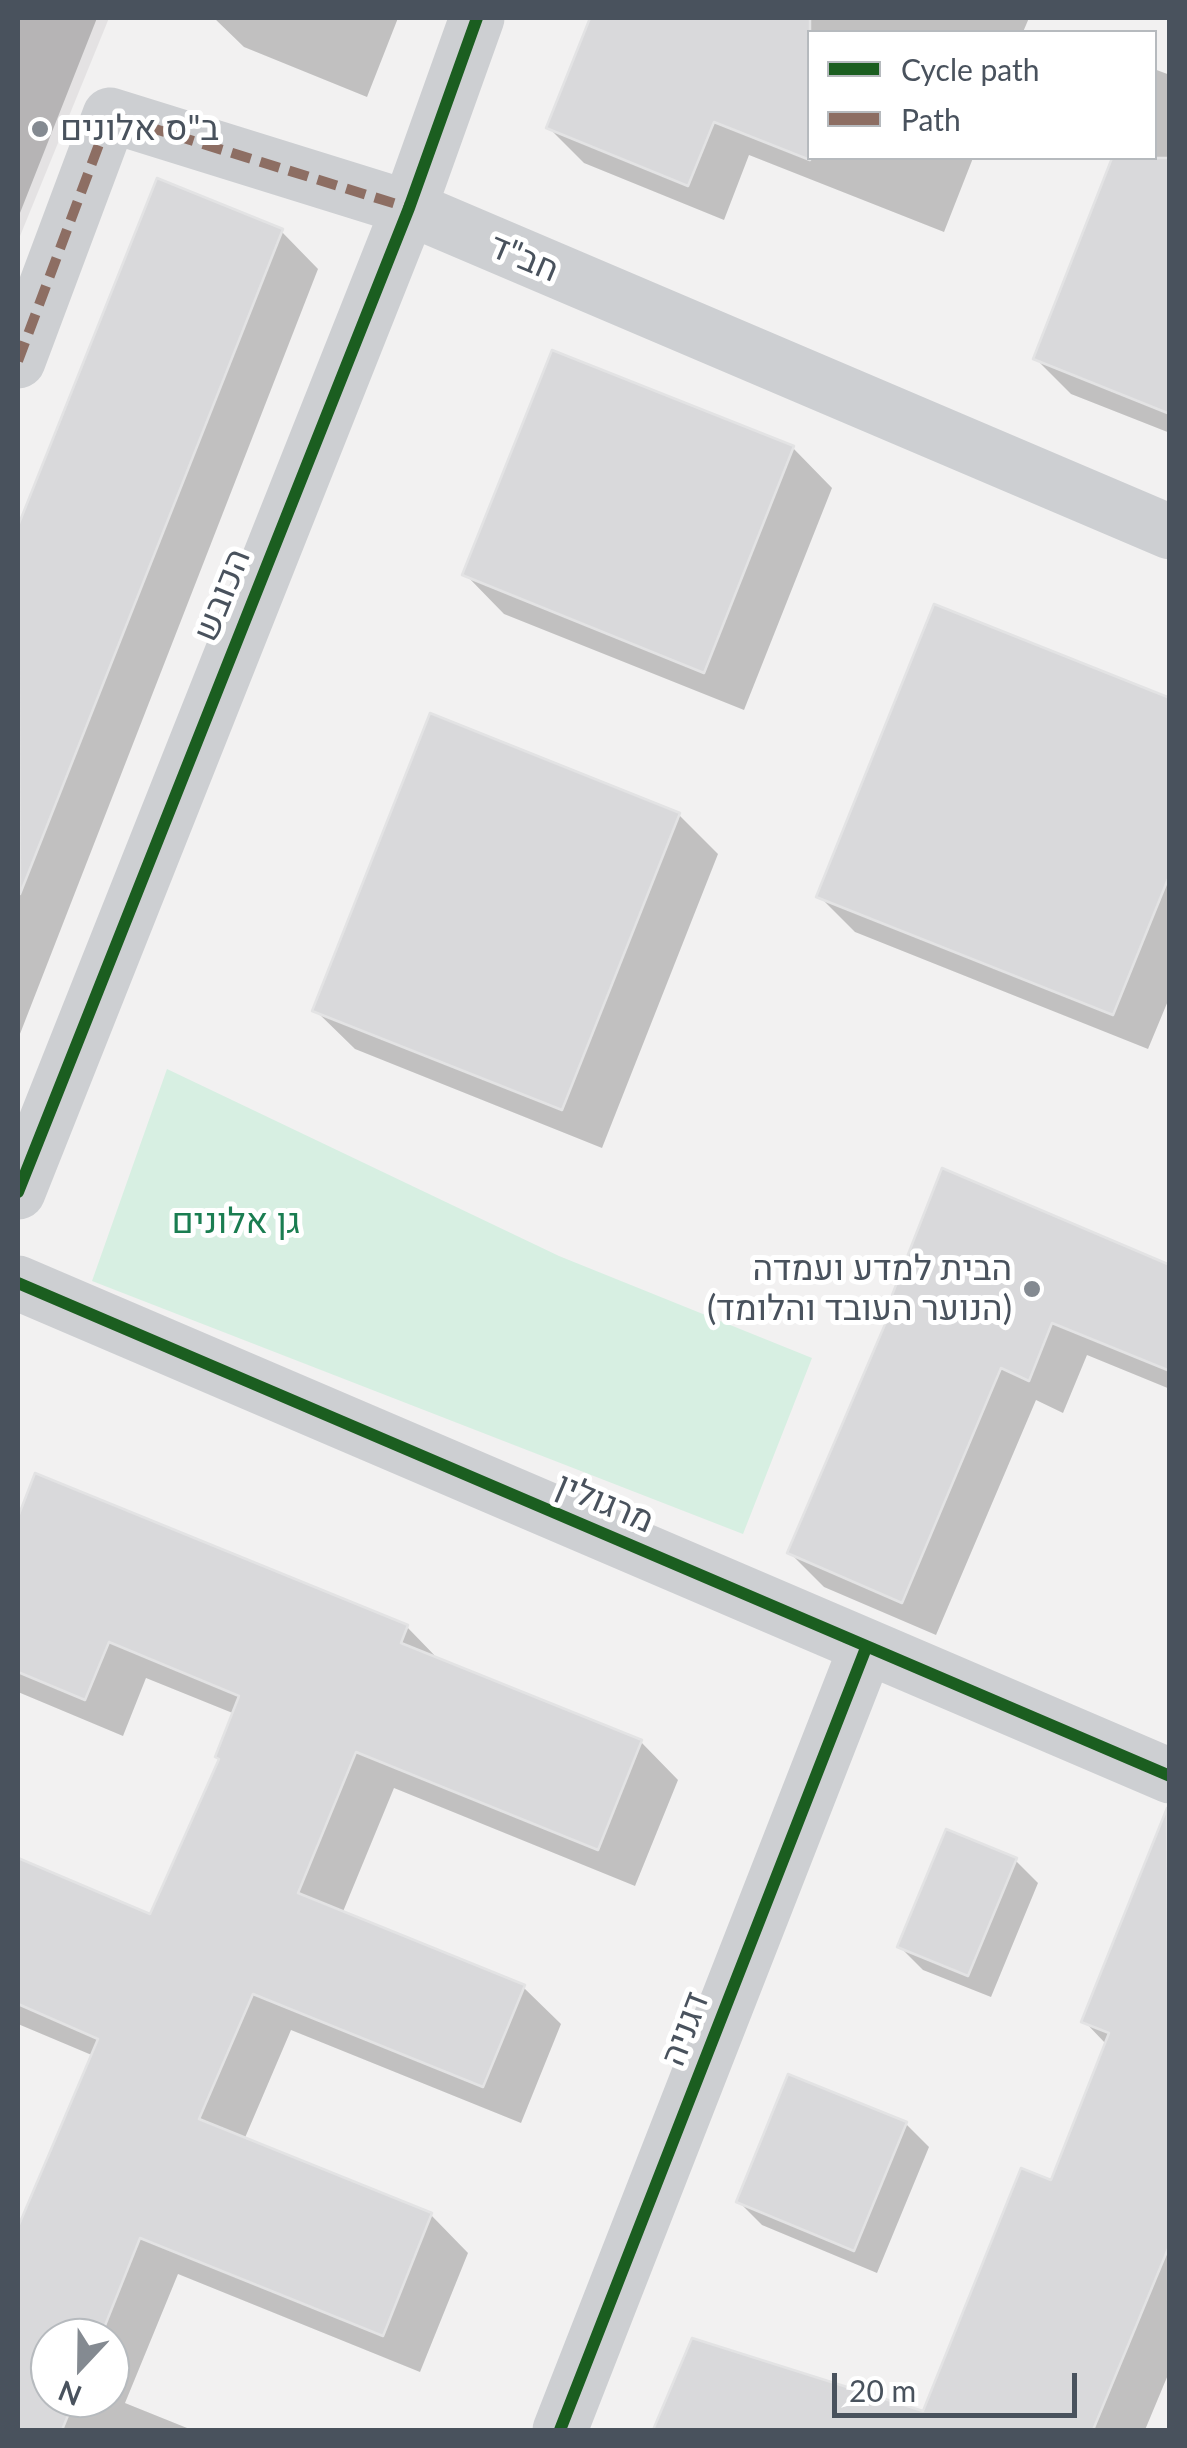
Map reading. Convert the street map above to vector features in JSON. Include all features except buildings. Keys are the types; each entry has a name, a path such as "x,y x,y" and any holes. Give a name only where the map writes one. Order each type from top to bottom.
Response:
{"street":[{"name":"הכובש","path":"18,1192 409,208 477,18"},
{"name":"חב\"ד","path":"18,361 110,115 409,208 1170,532"},
{"name":"מרגולין","path":"18,1283 1170,1776"},
{"name":"דגניה","path":"560,2430 866,1648"}],"shaded area":[{"name":"ב\"ס אלונים","path":"18,18 109,18 18,241"}],"green space":[{"name":"גן אלונים","path":"167,1069 559,1256 812,1358 743,1534 92,1281"}],"marked path":[{"path":"18,361 110,115 409,208"}],"cycle path":[{"path":"18,1192 409,208 477,18"},
{"path":"18,1283 1170,1776"},
{"path":"560,2430 866,1648"}],"place":[{"name":"ב\"ס אלונים","path":"40,129"},
{"name":"הבית למדע ועמדה (הנוער העובד והלומד)","path":"1032,1289"}]}
